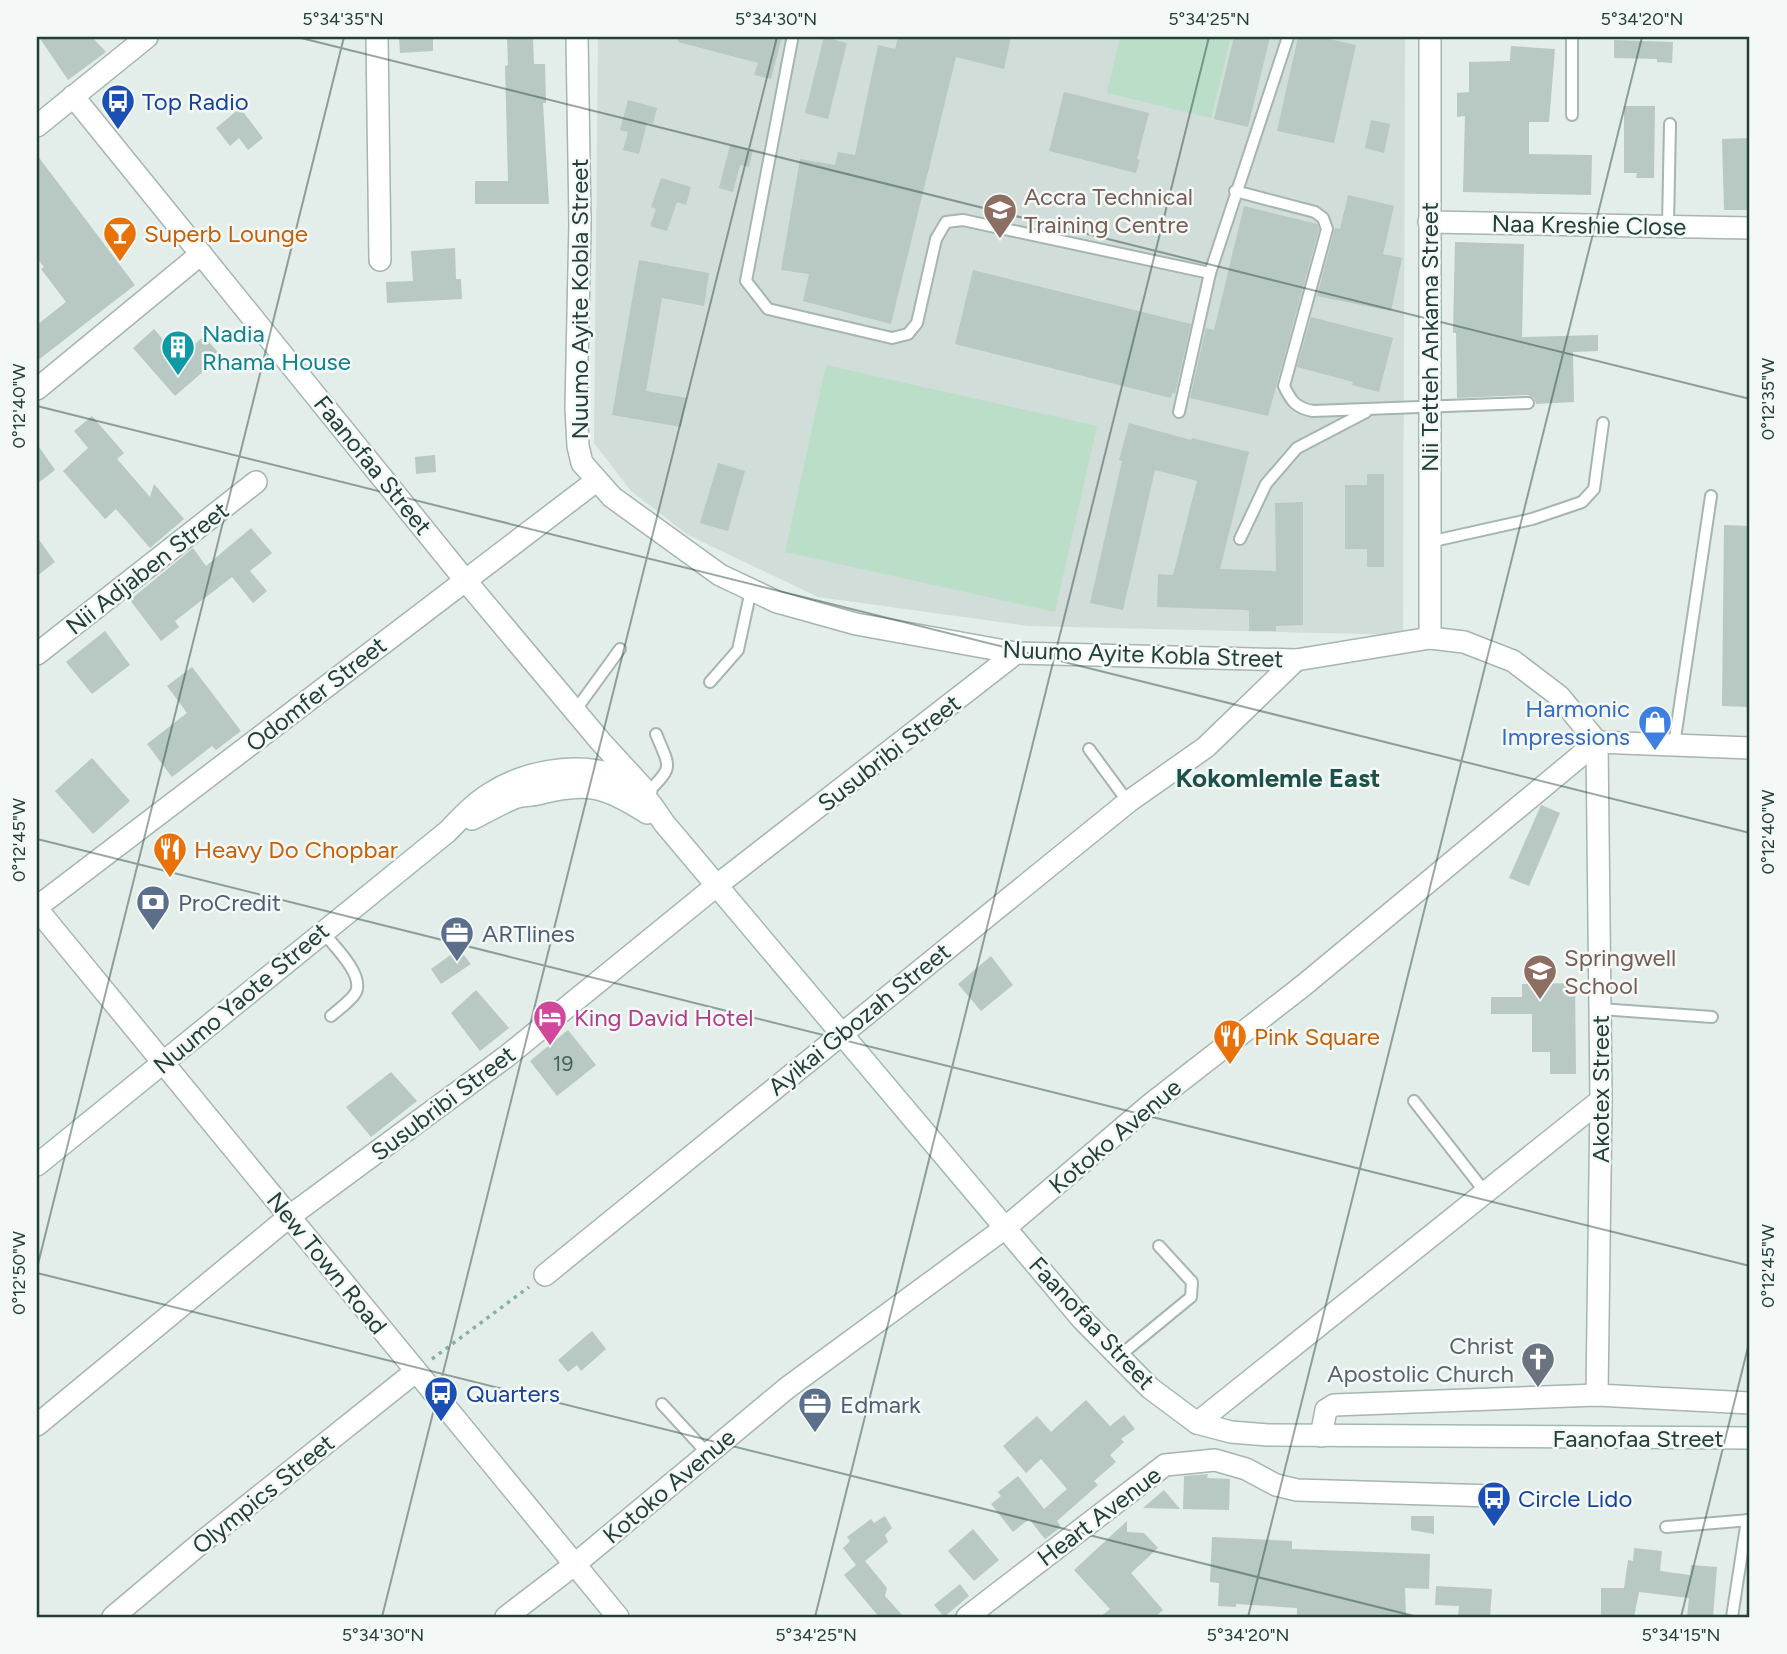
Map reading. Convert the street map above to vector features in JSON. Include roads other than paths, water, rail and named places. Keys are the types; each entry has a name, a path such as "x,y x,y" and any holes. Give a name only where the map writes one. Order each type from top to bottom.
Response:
{"street":[{"path":"37,126 147,37"},
{"path":"377,37 380,260"},
{"name":"Nuumo Ayite Kobla Street","path":"578,37 580,223 576,407 578,446 582,463 612,497 720,575 777,602 856,624 1016,653 1297,660 1430,638 1464,642 1513,661 1559,696 1597,742"},
{"name":"Nii Tetteh Ankama Street","path":"1430,37 1430,638"},
{"name":"Faanofaa Street","path":"73,96 465,580 648,796"},
{"name":"Naa Kreshie Close","path":"1429,222 1750,228"},
{"path":"37,389 201,254"},
{"name":"Odomfer Street","path":"37,909 596,481"},
{"name":"Nii Adjaben Street","path":"37,654 256,482"},
{"name":"Susubribi Street","path":"37,1425 290,1216 507,1056 716,886 1016,653"},
{"name":"Ayikai Gbozah Street","path":"545,1275 1128,802 1206,747 1297,660"},
{"path":"1597,742 1750,748"},
{"name":"Akotex Street","path":"1597,742 1601,1100 1597,1395"},
{"name":"Kotoko Avenue","path":"506,1617 575,1564 788,1388 1005,1228 1151,1104 1304,985 1597,742"},
{"name":"Nuumo Yaote Street","path":"37,1165 447,832 480,800 508,783 552,769 583,771 617,778 648,796 664,823"},
{"name":"Nuumo Yaote Street","path":"447,832 519,797 572,785 587,786 626,799 664,823"},
{"name":"Faanofaa Street","path":"664,823 1082,1320 1150,1388 1197,1423 1231,1432 1321,1436 1750,1438"},
{"name":"New Town Road","path":"37,909 618,1617"},
{"path":"1197,1423 1601,1100"},
{"name":"Olympics Street","path":"113,1617 202,1542 415,1372"},
{"path":"1321,1436 1326,1410 1334,1405 1597,1395 1750,1403"},
{"name":"Heart Avenue","path":"967,1617 1165,1465 1215,1460 1246,1469 1276,1485 1297,1490 1493,1496"}],"lane":[{"path":"1179,412 1210,273 1288,37"},
{"path":"1572,37 1572,115"},
{"path":"792,40 746,281 768,309 892,338 908,334 917,323 936,239 946,222 962,219 1210,273"},
{"path":"1668,225 1670,124"},
{"path":"1235,191 1315,212 1323,218 1327,229 1284,386 1292,402 1301,409 1370,410 1528,403"},
{"path":"1240,539 1266,484 1297,448 1370,410"},
{"path":"1429,542 1532,519 1582,502 1594,489 1603,423"},
{"path":"1674,745 1711,496"},
{"path":"710,682 738,650 751,590"},
{"path":"575,711 620,649"},
{"path":"648,796 668,769 656,734"},
{"path":"1089,749 1128,802"},
{"path":"323,931 355,972 358,983 354,996 331,1016"},
{"path":"1600,1009 1712,1017"},
{"path":"1414,1101 1485,1192"},
{"path":"1118,1357 1191,1297 1192,1282 1159,1246"},
{"path":"662,1404 708,1454"},
{"path":"1666,1527 1749,1520 1732,1617"}],"place":[{"name":"Top Radio","path":"118,131"},
{"name":"Accra Technical Training Centre","path":"1000,240"},
{"name":"Superb Lounge","path":"120,263"},
{"name":"Nadia Rhama House","path":"178,377"},
{"name":"Harmonic Impressions","path":"1655,752"},
{"name":"Heavy Do Chopbar","path":"170,879"},
{"name":"ProCredit","path":"153,932"},
{"name":"ARTlines","path":"457,963"},
{"name":"Springwell School","path":"1540,1001"},
{"name":"King David Hotel","path":"550,1047"},
{"name":"Pink Square","path":"1230,1066"},
{"name":"Christ Apostolic Church","path":"1538,1389"},
{"name":"Quarters","path":"441,1423"},
{"name":"Edmark","path":"815,1434"},
{"name":"Circle Lido","path":"1494,1528"}],"district":[{"name":"Kokomlemle East","path":"1278,778"}]}
